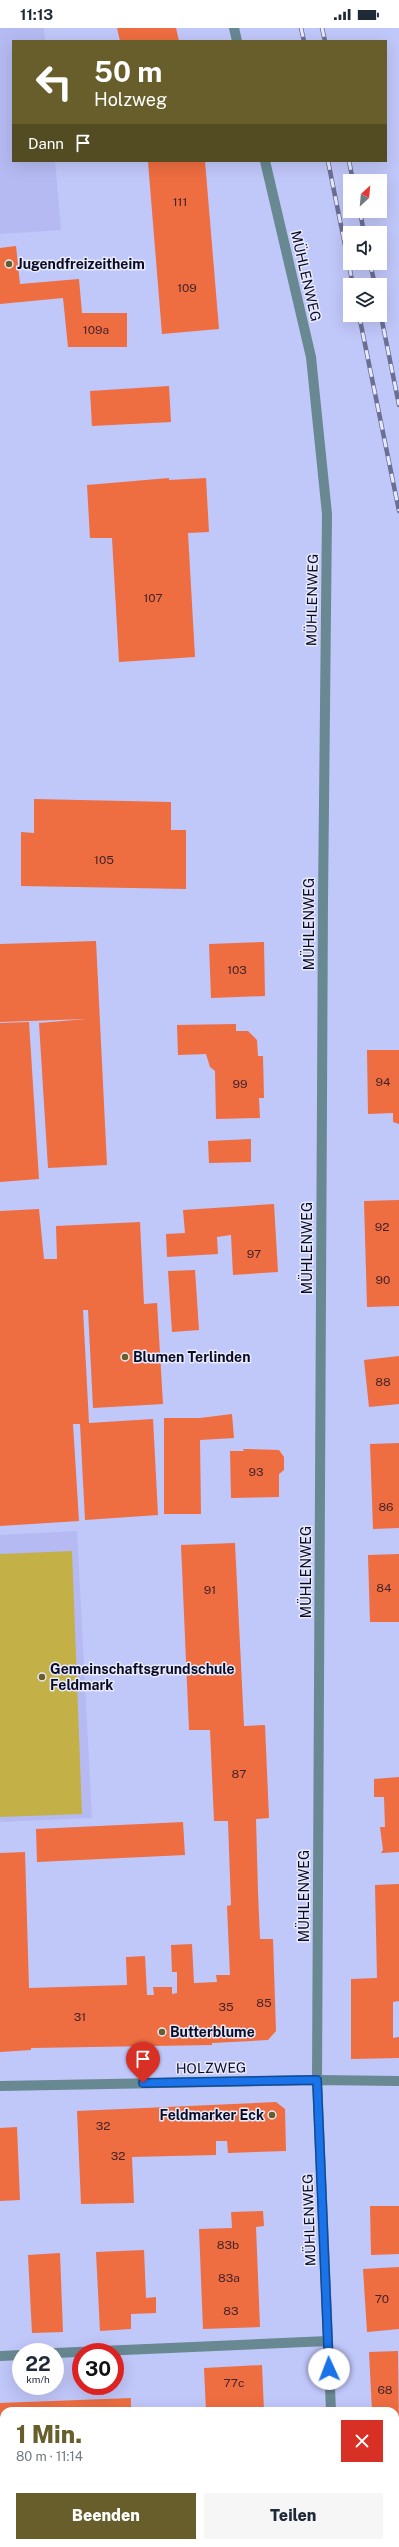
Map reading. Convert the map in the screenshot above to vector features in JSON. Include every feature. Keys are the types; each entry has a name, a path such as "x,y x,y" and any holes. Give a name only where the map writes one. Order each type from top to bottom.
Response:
{"street":[{"path":"234,28 237,40"},
{"name":"MÜHLENWEG","path":"265,162 311,357 327,514 323,900 317,2080 331,2407"},
{"name":"HOLZWEG","path":"0,2086 317,2080 399,2081"},
{"path":"64,2353 328,2341"},
{"path":"0,2356 12,2355"}],"shaded area":[{"path":"0,28 44,28 45,40 12,40 12,162 55,162 61,230 0,234"},
{"name":"Gemeinschaftsgrundschule Feldmark","path":"77,1531 92,1818 0,1822 0,1535"},
{"name":"Gemeinschaftsgrundschule Feldmark","path":"72,1551 82,1814 0,1817 0,1554"}],"building":[{"path":"117,28 176,28 179,40 120,40"},
{"path":"148,162 205,162 219,329 162,334"},
{"path":"16,246 20,284 79,279 82,313 127,313 127,347 68,347 63,298 0,304 0,248"},
{"path":"169,386 171,422 92,426 90,391"},
{"path":"169,478 169,480 206,478 209,532 188,533 195,657 119,662 112,538 90,538 87,485"},
{"path":"34,799 171,802 171,830 186,830 186,889 21,886 21,832 34,833"},
{"path":"96,941 107,1165 48,1168 39,1023 86,1019 0,1022 0,944"},
{"path":"264,942 265,996 211,998 209,944"},
{"path":"29,1022 39,1179 0,1182 0,1023"},
{"path":"236,1024 236,1031 248,1031 257,1040 258,1056 263,1056 264,1098 259,1098 260,1118 216,1119 215,1071 210,1067 206,1054 178,1055 177,1025"},
{"path":"367,1050 399,1050 399,1124 393,1122 393,1113 368,1114"},
{"path":"251,1139 251,1162 209,1163 208,1141"},
{"path":"399,1200 399,1306 367,1307 364,1201"},
{"path":"274,1204 278,1272 233,1275 231,1235 217,1237 218,1254 167,1257 166,1234 185,1233 183,1210"},
{"path":"39,1209 44,1259 57,1259 56,1226 140,1222 144,1304 157,1303 163,1404 93,1408 88,1310 83,1310 89,1423 153,1419 158,1515 85,1520 80,1424 73,1424 79,1521 0,1526 0,1211"},
{"path":"195,1270 199,1330 172,1332 168,1271"},
{"path":"399,1356 399,1404 369,1407 364,1360"},
{"path":"232,1414 234,1438 200,1440 201,1514 164,1514 164,1418 200,1418"},
{"path":"399,1443 399,1528 373,1529 370,1444"},
{"path":"243,1449 279,1450 284,1457 284,1470 279,1474 279,1497 231,1498 230,1451 244,1451"},
{"path":"235,1543 244,1726 265,1725 269,1818 256,1819 258,1892 260,1939 273,1939 276,2031 268,2040 212,2043 212,2045 31,2048 31,2050 0,2052 0,1853 25,1852 29,1988 127,1985 126,1957 145,1956 147,1995 154,1995 153,1987 172,1987 172,1994 177,1993 177,1972 172,1972 171,1945 192,1944 194,1983 217,1982 216,1975 230,1975 227,1906 231,1905 228,1821 214,1821 210,1730 189,1730 181,1545"},
{"path":"399,1554 399,1622 370,1622 368,1555"},
{"path":"399,1777 399,1852 381,1853 383,1850 380,1827 385,1827 384,1797 374,1797 374,1779"},
{"path":"183,1822 185,1855 37,1862 36,1829"},
{"path":"399,1884 399,2001 393,2002 393,2038 399,2037 399,2058 351,2059 351,1979 377,1978 375,1885"},
{"path":"276,2102 285,2109 286,2151 228,2153 227,2141 216,2141 216,2155 132,2157 134,2203 81,2204 77,2111"},
{"path":"17,2127 20,2200 0,2201 0,2128"},
{"path":"370,2206 399,2206 399,2254 371,2255"},
{"path":"263,2211 264,2226 256,2227 260,2327 203,2329 199,2229 232,2228 231,2212"},
{"path":"144,2250 146,2298 156,2297 156,2313 131,2314 131,2329 100,2331 96,2252"},
{"path":"60,2253 63,2332 32,2333 28,2255"},
{"path":"399,2267 399,2329 367,2332 363,2269"},
{"path":"398,2351 399,2407 372,2407 369,2352"},
{"path":"262,2365 264,2407 206,2407 204,2368"},
{"path":"131,2398 131,2407 0,2407 0,2403"}],"railway":[{"path":"301,28 304,40"},
{"path":"322,28 325,40"},
{"path":"328,162 352,278"},
{"path":"349,162 352,174"},
{"path":"361,218 363,226"},
{"path":"372,270 373,278"},
{"path":"360,322 399,511"},
{"path":"382,322 399,405"}],"place":[{"name":"Jugendfreizeitheim","path":"9,264"},
{"name":"Blumen Terlinden","path":"125,1357"},
{"name":"Gemeinschaftsgrundschule Feldmark","path":"42,1677"},
{"name":"Butterblume","path":"162,2032"},
{"name":"Feldmarker Eck","path":"272,2115"}],"route":[{"path":"143,2083 317,2080 329,2369"}]}
